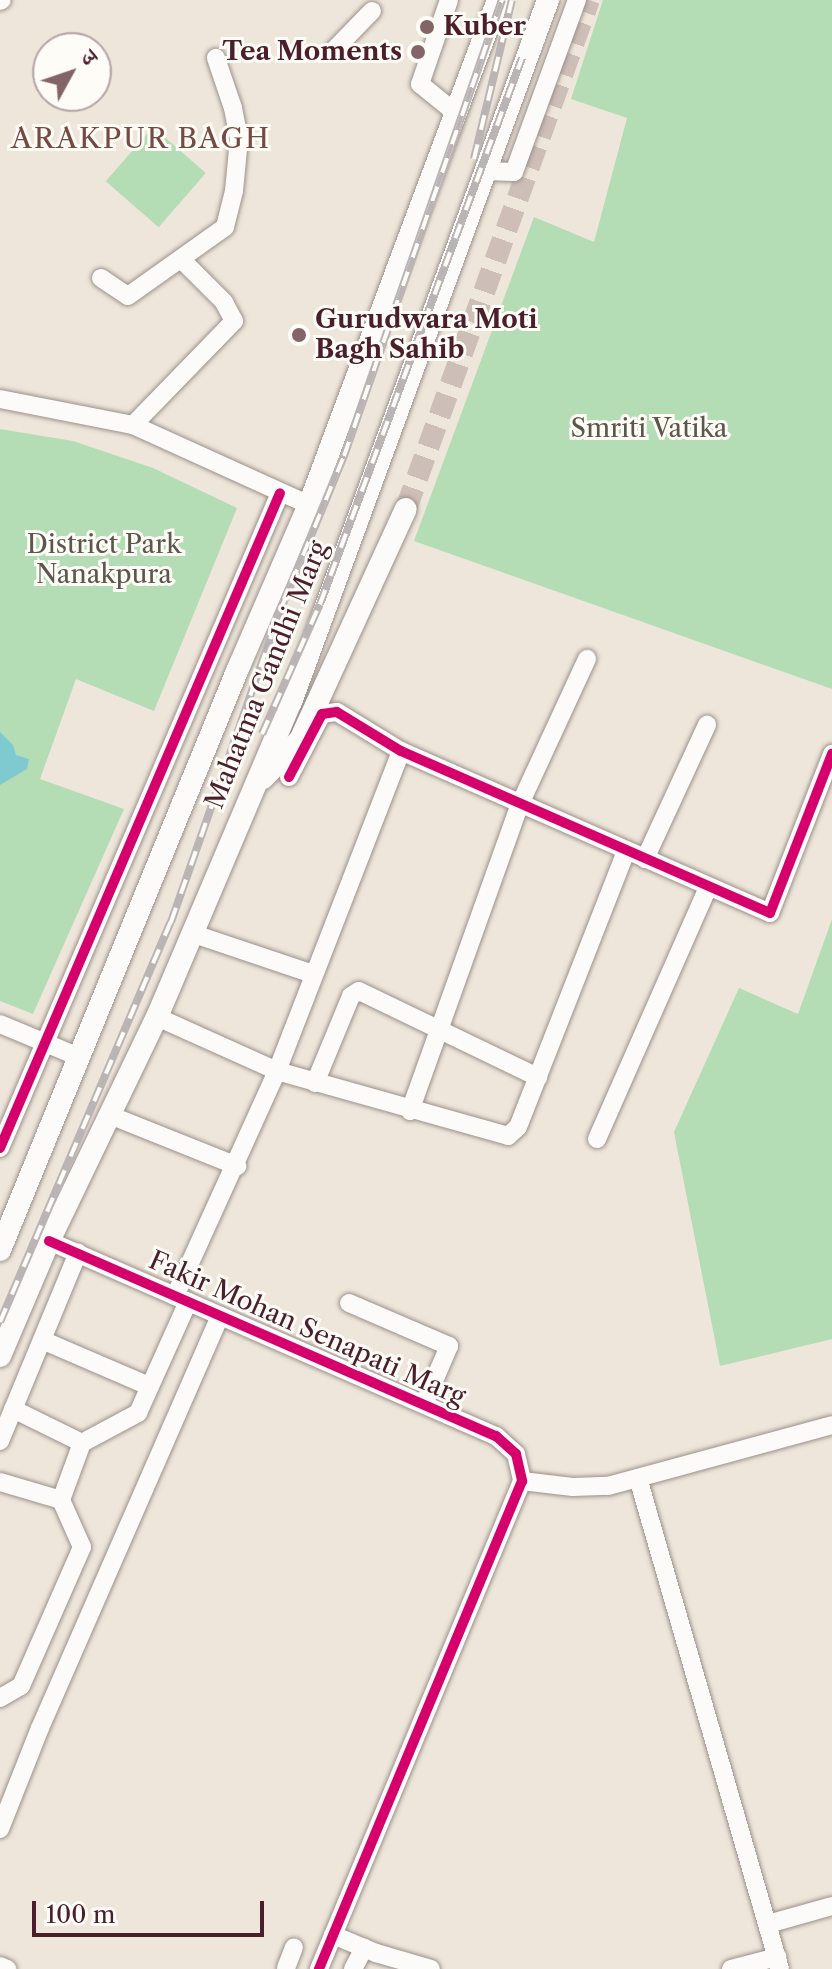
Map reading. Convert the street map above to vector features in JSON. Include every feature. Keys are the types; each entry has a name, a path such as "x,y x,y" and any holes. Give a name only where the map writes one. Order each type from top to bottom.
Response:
{"main road":[{"name":"Mahatma Gandhi Marg","path":"0,1250 309,505 498,0"},
{"name":"Mahatma Gandhi Marg","path":"0,1356 49,1241 112,1116 157,1017 291,702 548,0"},
{"path":"254,786 300,740 406,509"}],"street":[{"path":"449,0 420,84 456,113"},
{"path":"485,171 514,172 577,0"},
{"path":"335,49 372,11"},
{"path":"101,278 128,296 225,227 234,191 239,139 233,108 216,58"},
{"path":"133,425 234,321 224,302 181,259"},
{"path":"0,399 133,425 309,505"},
{"path":"0,1148 280,493"},
{"path":"410,1111 520,804 587,659"},
{"path":"289,777 325,711 337,712 401,751 770,913 832,754"},
{"path":"645,859 707,725"},
{"path":"0,1698 21,1686 82,1547 61,1500 82,1443 138,1413 277,1071 401,751"},
{"path":"157,1017 277,1071 410,1111 508,1136 518,1127 626,851"},
{"path":"597,1139 708,887"},
{"path":"191,933 313,974"},
{"path":"315,1083 355,992 363,993 538,1077"},
{"path":"0,1024 79,1057"},
{"path":"112,1116 237,1166"},
{"name":"Fakir Mohan Senapati Marg","path":"49,1241 424,1404 508,1445 516,1454 522,1481"},
{"path":"0,1441 78,1253"},
{"path":"349,1303 453,1338 424,1404"},
{"path":"0,1829 40,1728 220,1316"},
{"path":"42,1340 149,1386"},
{"path":"13,1409 82,1443"},
{"path":"319,1969 522,1481 593,1488 832,1425"},
{"path":"638,1478 779,1963 742,1968"},
{"path":"0,1482 61,1500"},
{"path":"768,1924 832,1906"},
{"path":"333,1935 431,1969"},
{"path":"286,1968 294,1947"},
{"path":"353,1969 364,1948"},
{"path":"0,1966 7,1969"}],"green space":[{"name":"Smriti Vatika","path":"603,0 832,0 832,689 414,541 534,217 594,242 627,118 571,99"},
{"path":"153,127 206,173 159,227 106,181"},
{"name":"District Park Nanakpura","path":"0,429 73,441 153,468 237,508 154,711 76,679 40,779 124,809 33,1014 0,1001"},
{"path":"832,919 832,1339 720,1366 674,1132 739,988 798,1014"}],"water":[{"path":"0,732 13,745 16,755 29,759 27,769 0,785"}],"tunnel":[{"path":"406,509 589,0"}],"railway":[{"path":"0,1322 171,922 280,611 344,456 502,0"},
{"path":"474,159 512,0"},
{"path":"262,734 320,604 522,58"}],"cycle path":[{"path":"0,1148 280,493"},
{"path":"289,777 322,714 337,712 401,751 770,913 832,754"},
{"path":"49,1241 496,1436 516,1454 522,1481 319,1969"}],"place":[{"name":"Kuber","path":"427,27"},
{"name":"Tea Moments","path":"418,52"},
{"name":"Gurudwara Moti Bagh Sahib","path":"299,335"}],"district":[{"name":"ARAKPUR BAGH","path":"141,138"}]}
